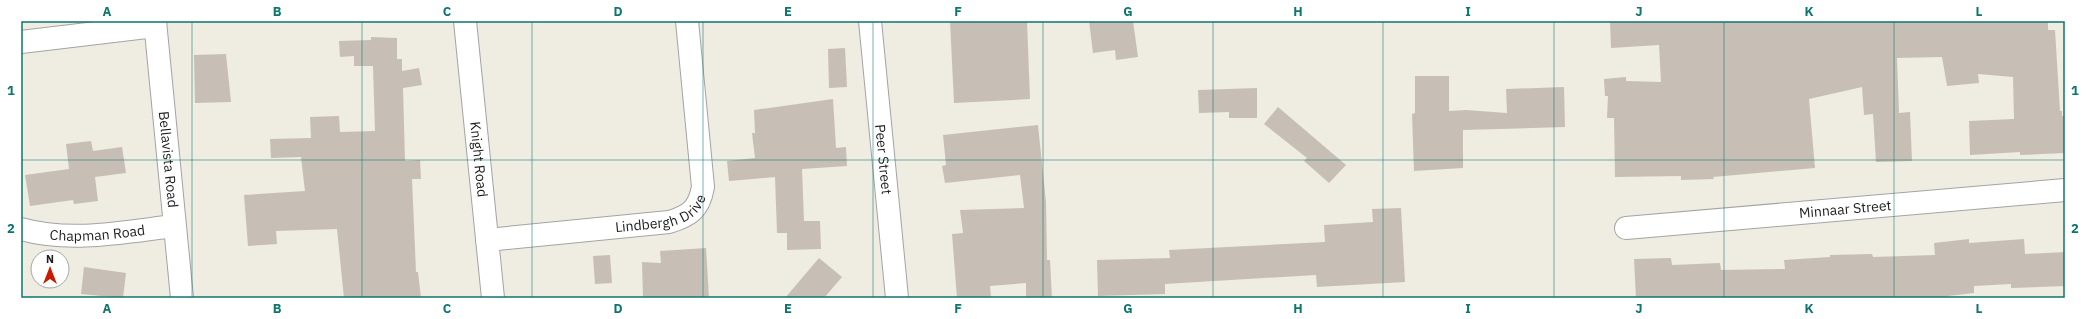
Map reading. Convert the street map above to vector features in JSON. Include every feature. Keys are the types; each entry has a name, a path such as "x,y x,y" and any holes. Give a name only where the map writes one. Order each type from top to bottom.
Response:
{"street":[{"name":"Knight Road","path":"465,21 493,298"},
{"name":"Lindbergh Drive","path":"487,240 669,222 684,217 694,209 701,200 704,187 687,21"},
{"name":"Peer Street","path":"870,21 897,298"},
{"path":"21,42 155,23"},
{"name":"Bellavista Road","path":"155,23 182,298"},
{"name":"Minnaar Street","path":"1626,228 2065,190"},
{"name":"Chapman Road","path":"21,229 70,236 101,235 174,226"}],"building":[{"path":"950,21 1027,21 1030,99 954,103"},
{"path":"1089,21 1133,21 1138,57 1116,60 1115,50 1093,53"},
{"path":"1610,21 2048,21 2048,30 2055,30 2060,111 2062,111 2062,116 2065,116 2065,153 2020,155 2020,152 1970,155 1969,121 2014,119 2013,77 1978,74 1979,83 1947,86 1942,57 1897,58 1899,113 1910,112 1912,161 1876,162 1873,114 1864,115 1862,87 1809,99 1815,168 1713,177 1714,179 1681,180 1681,176 1615,177 1614,118 1607,118 1608,96 1605,96 1604,79 1626,77 1626,81 1661,82 1659,45 1611,48"},
{"path":"371,37 397,38 397,59 402,59 402,71 419,68 422,85 403,88 405,161 420,160 421,179 412,179 416,272 418,272 421,298 344,298 337,229 276,231 277,244 248,246 244,195 305,191 301,157 271,158 270,139 311,138 310,117 339,116 340,132 375,131 373,66 354,66 354,56 340,57 339,41 371,40"},
{"path":"845,48 847,87 829,88 828,49"},
{"path":"226,54 231,102 195,103 194,55"},
{"path":"1415,76 1449,76 1449,111 1466,110 1507,113 1506,89 1564,87 1565,127 1463,130 1463,168 1414,171 1412,114 1415,113"},
{"path":"1257,88 1257,118 1229,118 1229,112 1199,113 1198,90"},
{"path":"833,99 836,148 846,147 847,166 802,169 804,221 820,221 821,249 787,250 787,233 777,233 775,177 729,181 727,161 755,158 752,133 755,133 754,110"},
{"path":"1278,107 1346,165 1329,183 1304,161 1307,158 1264,124"},
{"path":"1038,125 1046,202 1047,260 1050,260 1052,298 1026,298 1026,283 990,286 991,298 957,298 952,234 963,233 960,210 1024,208 1020,175 945,183 942,166 946,165 943,135"},
{"path":"91,141 93,151 122,147 126,173 95,177 98,201 74,204 73,200 30,206 25,175 69,169 66,144"},
{"path":"1401,208 1405,282 1317,287 1316,275 1165,284 1165,294 1098,296 1097,260 1170,258 1169,250 1325,242 1324,225 1373,222 1372,209"},
{"path":"1969,239 1969,243 2024,239 2025,254 2065,252 2065,286 2011,288 2011,284 1974,286 1974,293 1948,296 1948,298 1636,298 1634,259 1671,258 1672,265 1720,263 1721,270 1785,269 1784,260 1830,257 1830,255 1872,254 1873,257 1935,255 1934,243"},
{"path":"706,248 709,298 643,298 642,262 661,263 660,251"},
{"path":"610,255 612,283 595,284 593,256"},
{"path":"819,258 842,277 824,298 785,298"},
{"path":"84,267 126,273 123,298 81,294"}]}
